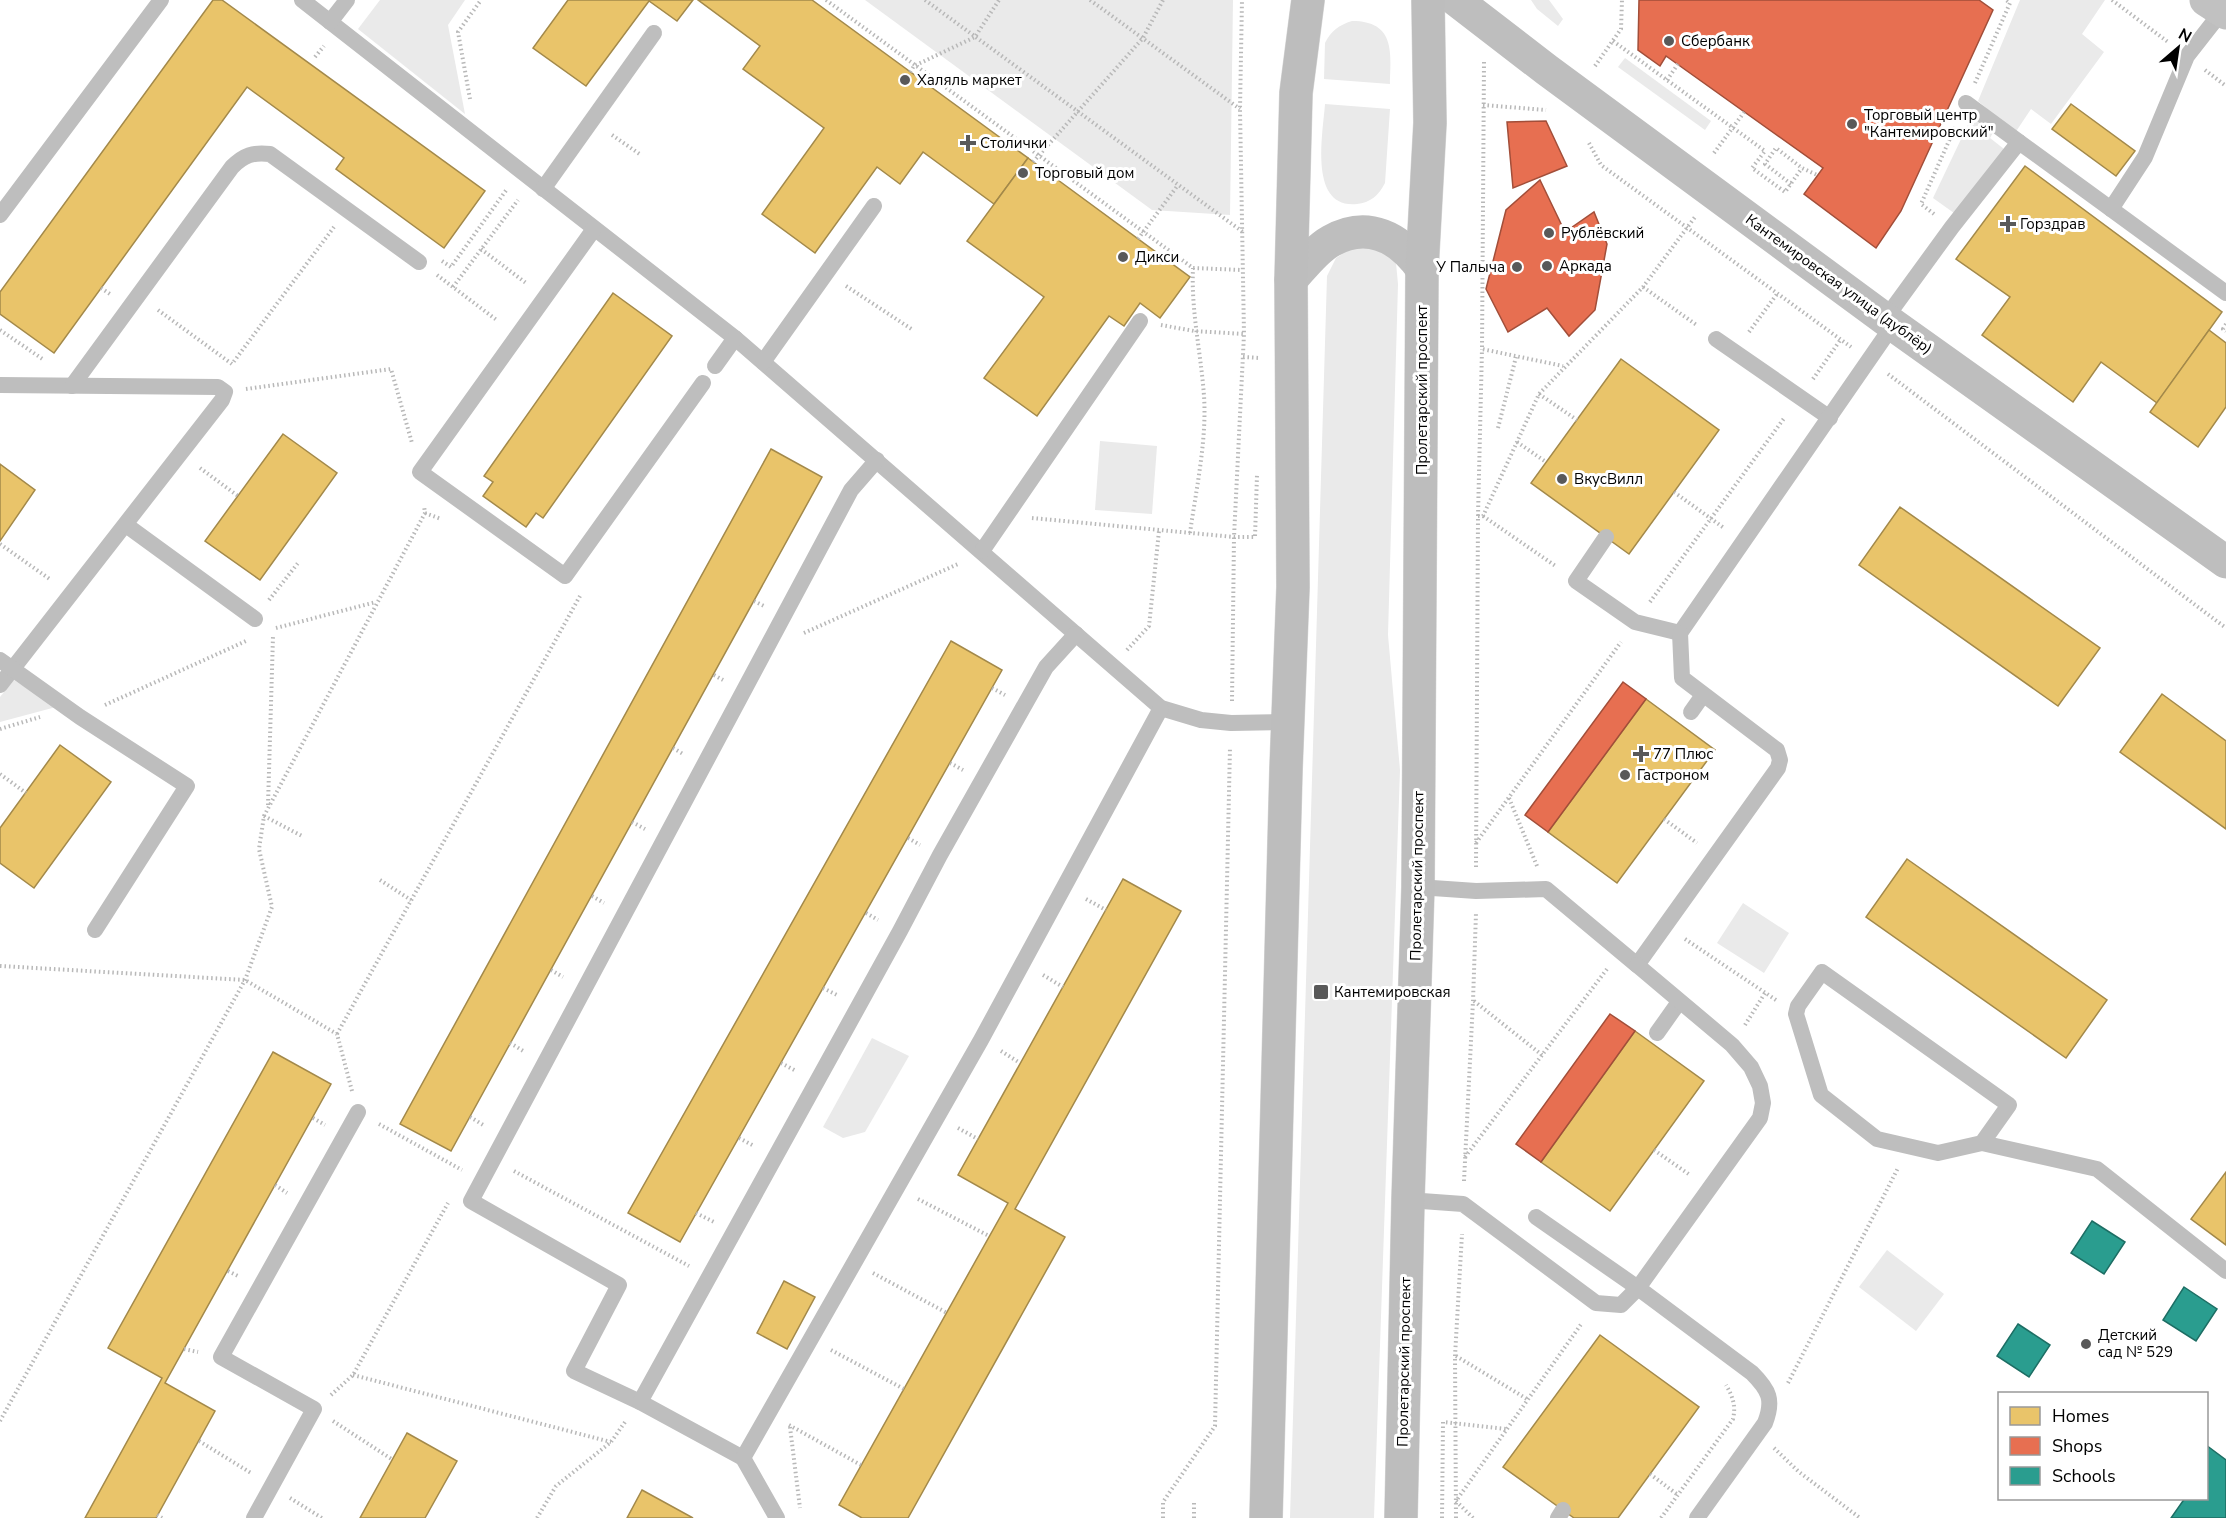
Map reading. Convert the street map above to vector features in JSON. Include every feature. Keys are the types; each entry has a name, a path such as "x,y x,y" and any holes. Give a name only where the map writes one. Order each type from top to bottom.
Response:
{"main road":[{"path":"1266,1518 1287,722 1293,587 1291,280 1296,93 1308,0"},
{"name":"Пролетарский проспект","path":"1401,1518 1418,887 1422,269 1430,123 1428,0"}],"street":[{"name":"Кантемировская улица (дублёр)","path":"1469,9 1547,70 1889,322 2226,562"},
{"path":"1291,280 1318,250 1331,241 1366,231 1399,243 1422,269"}],"lane":[{"path":"0,215 161,0"},
{"path":"302,0 735,338 983,551 1161,708 1201,720 1231,723 1287,722"},
{"path":"330,22 347,0"},
{"path":"2112,209 2145,157 2187,56 2218,8"},
{"path":"543,189 654,33"},
{"path":"1965,103 2226,293"},
{"path":"1637,965 1778,768 1780,760 1777,750 1682,678 1680,633 1869,360 1889,322 2019,142"},
{"path":"72,386 232,167 242,157 256,152 270,154 419,262"},
{"path":"763,362 874,206"},
{"path":"594,229 420,472 565,576 703,383"},
{"path":"983,551 1140,321"},
{"path":"715,366 735,338"},
{"path":"1716,339 1830,418"},
{"path":"0,385 218,387 225,392 222,400 71,595 6,665 0,685"},
{"path":"777,1518 743,1458 640,1402 574,1371 619,1285 471,1201 851,490 877,460"},
{"path":"126,525 255,619"},
{"path":"1606,537 1576,580 1635,622 1680,633"},
{"path":"640,1402 940,855 1046,667 1076,634"},
{"path":"6,665 187,786 95,930"},
{"path":"1691,712 1703,695"},
{"path":"743,1458 992,1021 1161,708"},
{"path":"1408,1200 1463,1204 1596,1303 1621,1305 1638,1288 1760,1118 1763,1102 1760,1086 1751,1067 1732,1046 1546,889 1476,891 1418,887"},
{"path":"1982,1143 2009,1105 1822,972 1798,1006 1796,1014 1821,1095 1877,1139 1938,1153 1982,1143 2097,1169 2226,1271"},
{"path":"1657,1033 1679,1002"},
{"path":"254,1518 314,1409 221,1357 358,1112"},
{"path":"1536,1217 1638,1288 1764,1385 1770,1399 1770,1411 1759,1433 1699,1515"}],"path":[{"path":"471,106 458,32 481,0"},
{"path":"926,0 1243,232"},
{"path":"910,72 914,66 975,37 999,0"},
{"path":"1090,0 1240,109"},
{"path":"1033,162 1143,38 1163,0"},
{"path":"1163,1518 1163,1502 1215,1426 1234,537 1244,334 1240,109 1242,0"},
{"path":"1595,66 1621,29 1622,0"},
{"path":"829,1 914,66 1193,268 1242,270"},
{"path":"1456,1518 1455,1356 1473,1000 1476,891 1478,516 1485,75 1469,9"},
{"path":"1613,41 1765,152 1752,168 1785,192 1802,168"},
{"path":"315,57 327,42"},
{"path":"1667,80 1678,64"},
{"path":"1483,105 1552,111"},
{"path":"1712,156 1745,111"},
{"path":"592,121 641,155"},
{"path":"1584,134 1601,165 1841,339 2226,628"},
{"path":"1791,184 1765,164 1776,148 1802,168 1818,175"},
{"path":"441,260 451,267 511,184"},
{"path":"1138,239 1178,185"},
{"path":"453,287 523,193"},
{"path":"138,296 232,364 347,209"},
{"path":"1483,516 1539,393 1643,287 1686,228"},
{"path":"481,249 545,297"},
{"path":"419,262 518,335"},
{"path":"1190,533 1202,451 1204,398 1194,331 1193,268"},
{"path":"826,273 913,330"},
{"path":"1643,287 1716,339"},
{"path":"1734,352 1777,294"},
{"path":"2226,324 2223,329 2226,331"},
{"path":"0,330 51,366"},
{"path":"1194,331 1244,334"},
{"path":"1476,843 1841,339"},
{"path":"1482,349 1564,366"},
{"path":"1243,357 1261,358"},
{"path":"1497,428 1516,357"},
{"path":"0,1421 2,1413 245,980 272,907 259,849 264,816 425,513 420,472 391,369 225,392"},
{"path":"1539,393 1577,420"},
{"path":"1517,442 1546,462"},
{"path":"180,454 238,496"},
{"path":"1006,516 1159,531 1255,537 1257,465"},
{"path":"1674,492 1744,542"},
{"path":"1478,516 1483,516 1576,580"},
{"path":"1123,654 1149,626 1159,531"},
{"path":"0,544 71,595"},
{"path":"765,650 983,551"},
{"path":"274,629 255,619 298,563"},
{"path":"481,1180 358,1112 337,1034 585,588"},
{"path":"0,729 75,713 274,629 377,602"},
{"path":"268,809 274,629"},
{"path":"0,774 26,793"},
{"path":"1509,798 1546,889"},
{"path":"264,816 302,836"},
{"path":"1664,819 1715,856"},
{"path":"380,880 411,900"},
{"path":"1665,926 1765,993 1732,1046"},
{"path":"0,966 245,980 337,1034"},
{"path":"1473,1000 1542,1055"},
{"path":"1770,1399 1785,1388 1910,1146"},
{"path":"1654,1150 1710,1189"},
{"path":"493,1160 708,1276"},
{"path":"1683,1184 1696,1166"},
{"path":"897,1187 989,1236"},
{"path":"393,1460 314,1409 353,1375 448,1202"},
{"path":"854,1263 947,1313"},
{"path":"1456,1501 1596,1303"},
{"path":"810,1339 904,1389"},
{"path":"1455,1356 1527,1399"},
{"path":"353,1375 610,1442"},
{"path":"1661,1518 1733,1419 1735,1408 1732,1394 1724,1382"},
{"path":"537,1518 556,1486 610,1442 640,1402"},
{"path":"768,1413 861,1465"},
{"path":"1442,1518 1443,1422 1506,1429"},
{"path":"790,1426 802,1518"},
{"path":"1759,1433 1799,1472 1860,1518"},
{"path":"1650,1474 1677,1494 1699,1515"},
{"path":"1194,1501 1194,1518"},
{"path":"1456,1501 1473,1518"},
{"path":"157,1515 162,1518"}],"shaded area":[{"path":"380,0 465,0 448,25 465,114 358,29"},
{"path":"865,0 1233,0 1230,215 1152,210"},
{"path":"1531,0 1549,0 1563,19 1558,26 1537,9"},
{"path":"2020,0 2105,0 2082,34 2104,52 2051,124 2031,109 2015,133 1978,101"},
{"path":"1352,21 1366,22 1376,26 1388,40 1391,61 1390,84 1324,79 1325,43 1336,29"},
{"path":"1625,58 1711,121 1705,130 1618,67"},
{"path":"1325,104 1390,109 1385,183 1377,195 1366,202 1357,204 1341,202 1331,195 1325,182 1321,150"},
{"path":"1973,114 1995,129 1990,138 2004,149 1954,213 1933,198"},
{"path":"1355,246 1378,247 1396,263 1398,284 1388,635 1400,770 1374,1518 1290,1518 1327,276 1336,258"},
{"path":"1100,441 1157,446 1152,514 1095,510"},
{"path":"14,680 56,707 0,722 0,697"},
{"path":"1743,903 1789,933 1764,973 1717,943"},
{"path":"872,1038 909,1056 865,1132 843,1138 823,1127"},
{"path":"1887,1250 1944,1294 1916,1331 1859,1287"}],"building: Homes":[{"path":"213,0 222,0 485,191 444,248 336,169 344,158 247,87 54,353 0,314 0,292"},
{"path":"568,0 693,0 677,21 649,1 586,86 533,48"},
{"path":"698,0 812,0 1028,158 994,204 923,152 900,184 877,167 815,253 762,214 824,128 743,69 760,46"},
{"path":"2071,104 2135,151 2116,176 2052,129"},
{"path":"1028,158 1190,277 1160,318 1140,303 1124,326 1109,316 1037,416 984,378 1044,297 967,241"},
{"path":"2025,166 2222,312 2157,403 2101,362 2073,402 1982,335 2010,297 1956,259"},
{"path":"613,293 672,336 543,518 536,513 526,527 483,496 493,482 484,476"},
{"path":"2209,330 2226,343 2226,407 2198,447 2150,412"},
{"path":"1621,359 1719,430 1629,554 1531,483"},
{"path":"283,434 337,473 260,580 205,541"},
{"path":"771,449 822,477 451,1151 400,1124"},
{"path":"0,464 35,490 0,541"},
{"path":"1900,507 2100,648 2058,706 1859,565"},
{"path":"951,641 1002,670 680,1242 628,1213"},
{"path":"2162,694 2226,741 2226,829 2120,752"},
{"path":"1646,699 1715,750 1617,883 1548,832"},
{"path":"60,745 111,782 34,888 0,863 0,828"},
{"path":"1907,859 2107,1000 2066,1058 1866,917"},
{"path":"1123,879 1181,911 1015,1209 1065,1237 908,1518 862,1518 839,1505 1008,1203 958,1175"},
{"path":"1635,1031 1704,1081 1610,1211 1541,1162"},
{"path":"273,1052 331,1084 165,1383 215,1411 156,1518 85,1518 162,1378 108,1348"},
{"path":"2226,1172 2226,1245 2191,1219"},
{"path":"784,1281 815,1297 787,1349 757,1333"},
{"path":"1600,1335 1699,1407 1618,1518 1574,1518 1503,1467"},
{"path":"407,1433 457,1461 425,1518 360,1518"},
{"path":"642,1490 693,1518 627,1518"}],"building: Shops":[{"name":"Торговый центр \"Кантемировский\"","path":"1639,0 1979,0 1993,10 1901,211 1876,248 1804,194 1823,168 1666,56 1660,66 1638,50"},
{"path":"1546,121 1567,166 1513,188 1507,122"},
{"name":"Аркада","path":"1540,180 1565,232 1594,212 1607,244 1595,310 1569,336 1547,308 1508,332 1486,289 1506,210"},
{"path":"1623,682 1646,699 1548,832 1525,815"},
{"path":"1610,1014 1635,1031 1541,1162 1516,1144"}],"building: Schools":[{"path":"2092,1221 2125,1242 2104,1274 2071,1253"},
{"path":"2184,1287 2217,1309 2196,1341 2163,1320"},
{"path":"2018,1324 2050,1345 2029,1377 1997,1356"},
{"path":"2208,1446 2226,1460 2226,1518 2171,1518 2184,1500 2208,1500"}],"place":[{"name":"Сбербанк","path":"1669,41"},
{"name":"Халяль маркет","path":"905,80"},
{"name":"Торговый центр \"Кантемировский\"","path":"1852,124"},
{"name":"Столички","path":"968,143"},
{"name":"Торговый дом","path":"1023,173"},
{"name":"Горздрав","path":"2008,224"},
{"name":"Рублёвский","path":"1549,233"},
{"name":"Дикси","path":"1123,257"},
{"name":"Аркада","path":"1547,266"},
{"name":"У Палыча","path":"1517,267"},
{"name":"ВкусВилл","path":"1562,479"},
{"name":"77 Плюс","path":"1641,754"},
{"name":"Гастроном","path":"1625,775"},
{"name":"Кантемировская","path":"1321,992"},
{"name":"Детский сад № 529","path":"2086,1344"}]}
